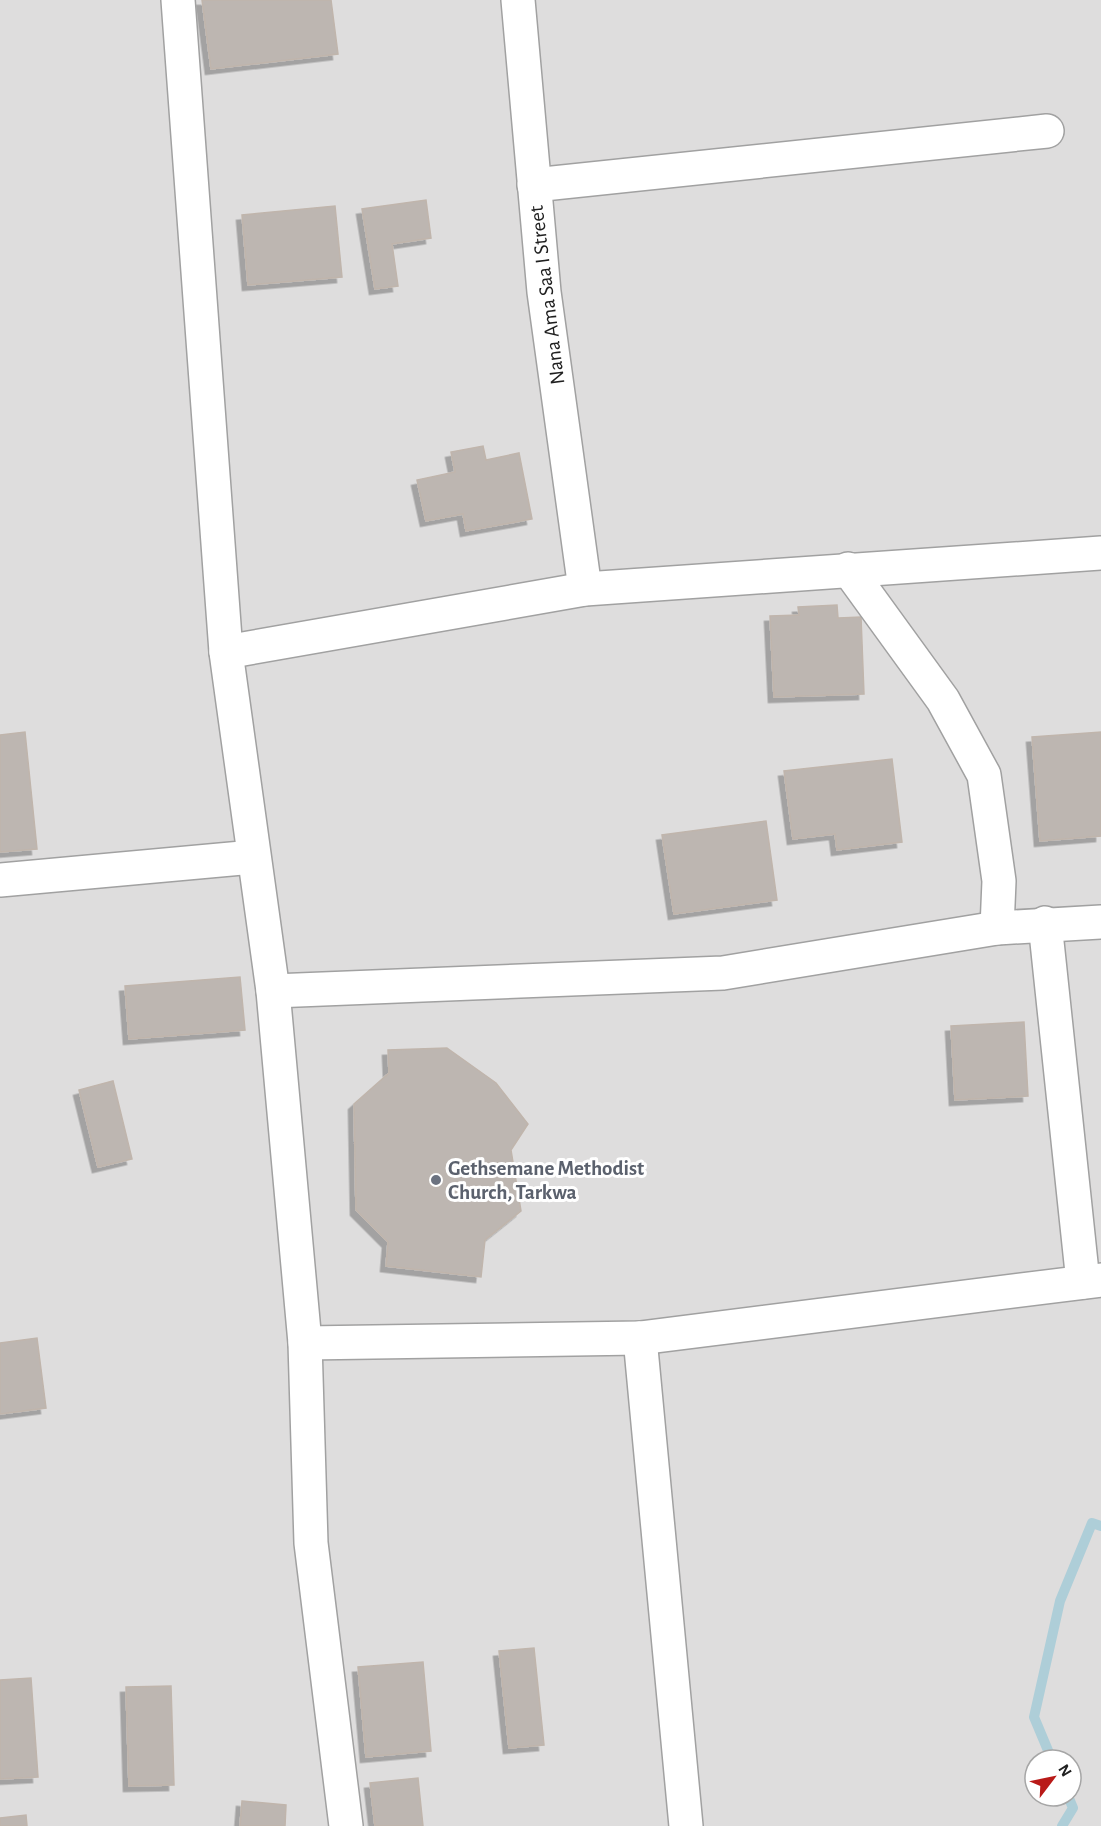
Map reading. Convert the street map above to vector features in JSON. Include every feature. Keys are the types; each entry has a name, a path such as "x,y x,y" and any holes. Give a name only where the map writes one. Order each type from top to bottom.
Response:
{"street":[{"path":"178,0 226,652 273,992 305,1343 311,1543 346,1826"},
{"name":"Nana Ama Saa I Street","path":"518,0 544,292 585,589"},
{"path":"534,185 1047,131"},
{"path":"226,652 585,589 1101,553"},
{"path":"848,569 943,700 984,775 999,881 997,928"},
{"path":"0,880 254,857"},
{"path":"273,992 723,973 997,928 1101,921"},
{"path":"305,1343 640,1338 1092,1281 1045,923"},
{"path":"640,1338 686,1826"}],"shaded area":[{"path":"0,0 1101,0 1101,1826 0,1826"}],"building":[{"path":"202,0 331,0 338,54 211,69"},
{"path":"426,200 431,238 392,244 398,286 375,289 362,209"},
{"path":"335,206 342,277 248,285 242,215"},
{"path":"483,446 486,460 519,453 532,519 466,531 463,514 426,521 417,480 455,472 451,452"},
{"path":"837,605 838,618 861,617 864,694 774,697 770,616 799,615 798,607"},
{"path":"25,732 37,849 0,852 0,735"},
{"path":"1101,732 1101,836 1040,841 1032,737"},
{"path":"892,759 902,842 837,850 835,834 793,839 784,771"},
{"path":"766,821 777,900 674,914 662,835"},
{"path":"240,977 245,1030 129,1039 125,986"},
{"path":"1024,1022 1028,1096 955,1100 951,1026"},
{"name":"Gethsemane Methodist Church, Tarkwa","path":"447,1048 496,1083 528,1124 511,1150 521,1211 485,1240 481,1277 386,1266 388,1242 356,1210 354,1104 389,1073 388,1050"},
{"path":"113,1081 132,1159 98,1167 79,1090"},
{"path":"37,1338 46,1408 0,1414 0,1343"},
{"path":"534,1648 544,1745 509,1748 499,1651"},
{"path":"423,1662 431,1751 366,1757 358,1667"},
{"path":"31,1678 38,1777 0,1779 0,1680"},
{"path":"171,1686 174,1785 129,1786 126,1687"},
{"path":"418,1778 423,1826 375,1826 370,1783"},
{"path":"242,1801 286,1805 285,1826 240,1826"},
{"path":"26,1815 27,1826 0,1826 0,1818"}],"waterway":[{"path":"1047,1748 1034,1717 1060,1601 1092,1523 1101,1526"},
{"path":"1062,1826 1073,1808"}],"place":[{"name":"Gethsemane Methodist Church, Tarkwa","path":"436,1180"}]}
